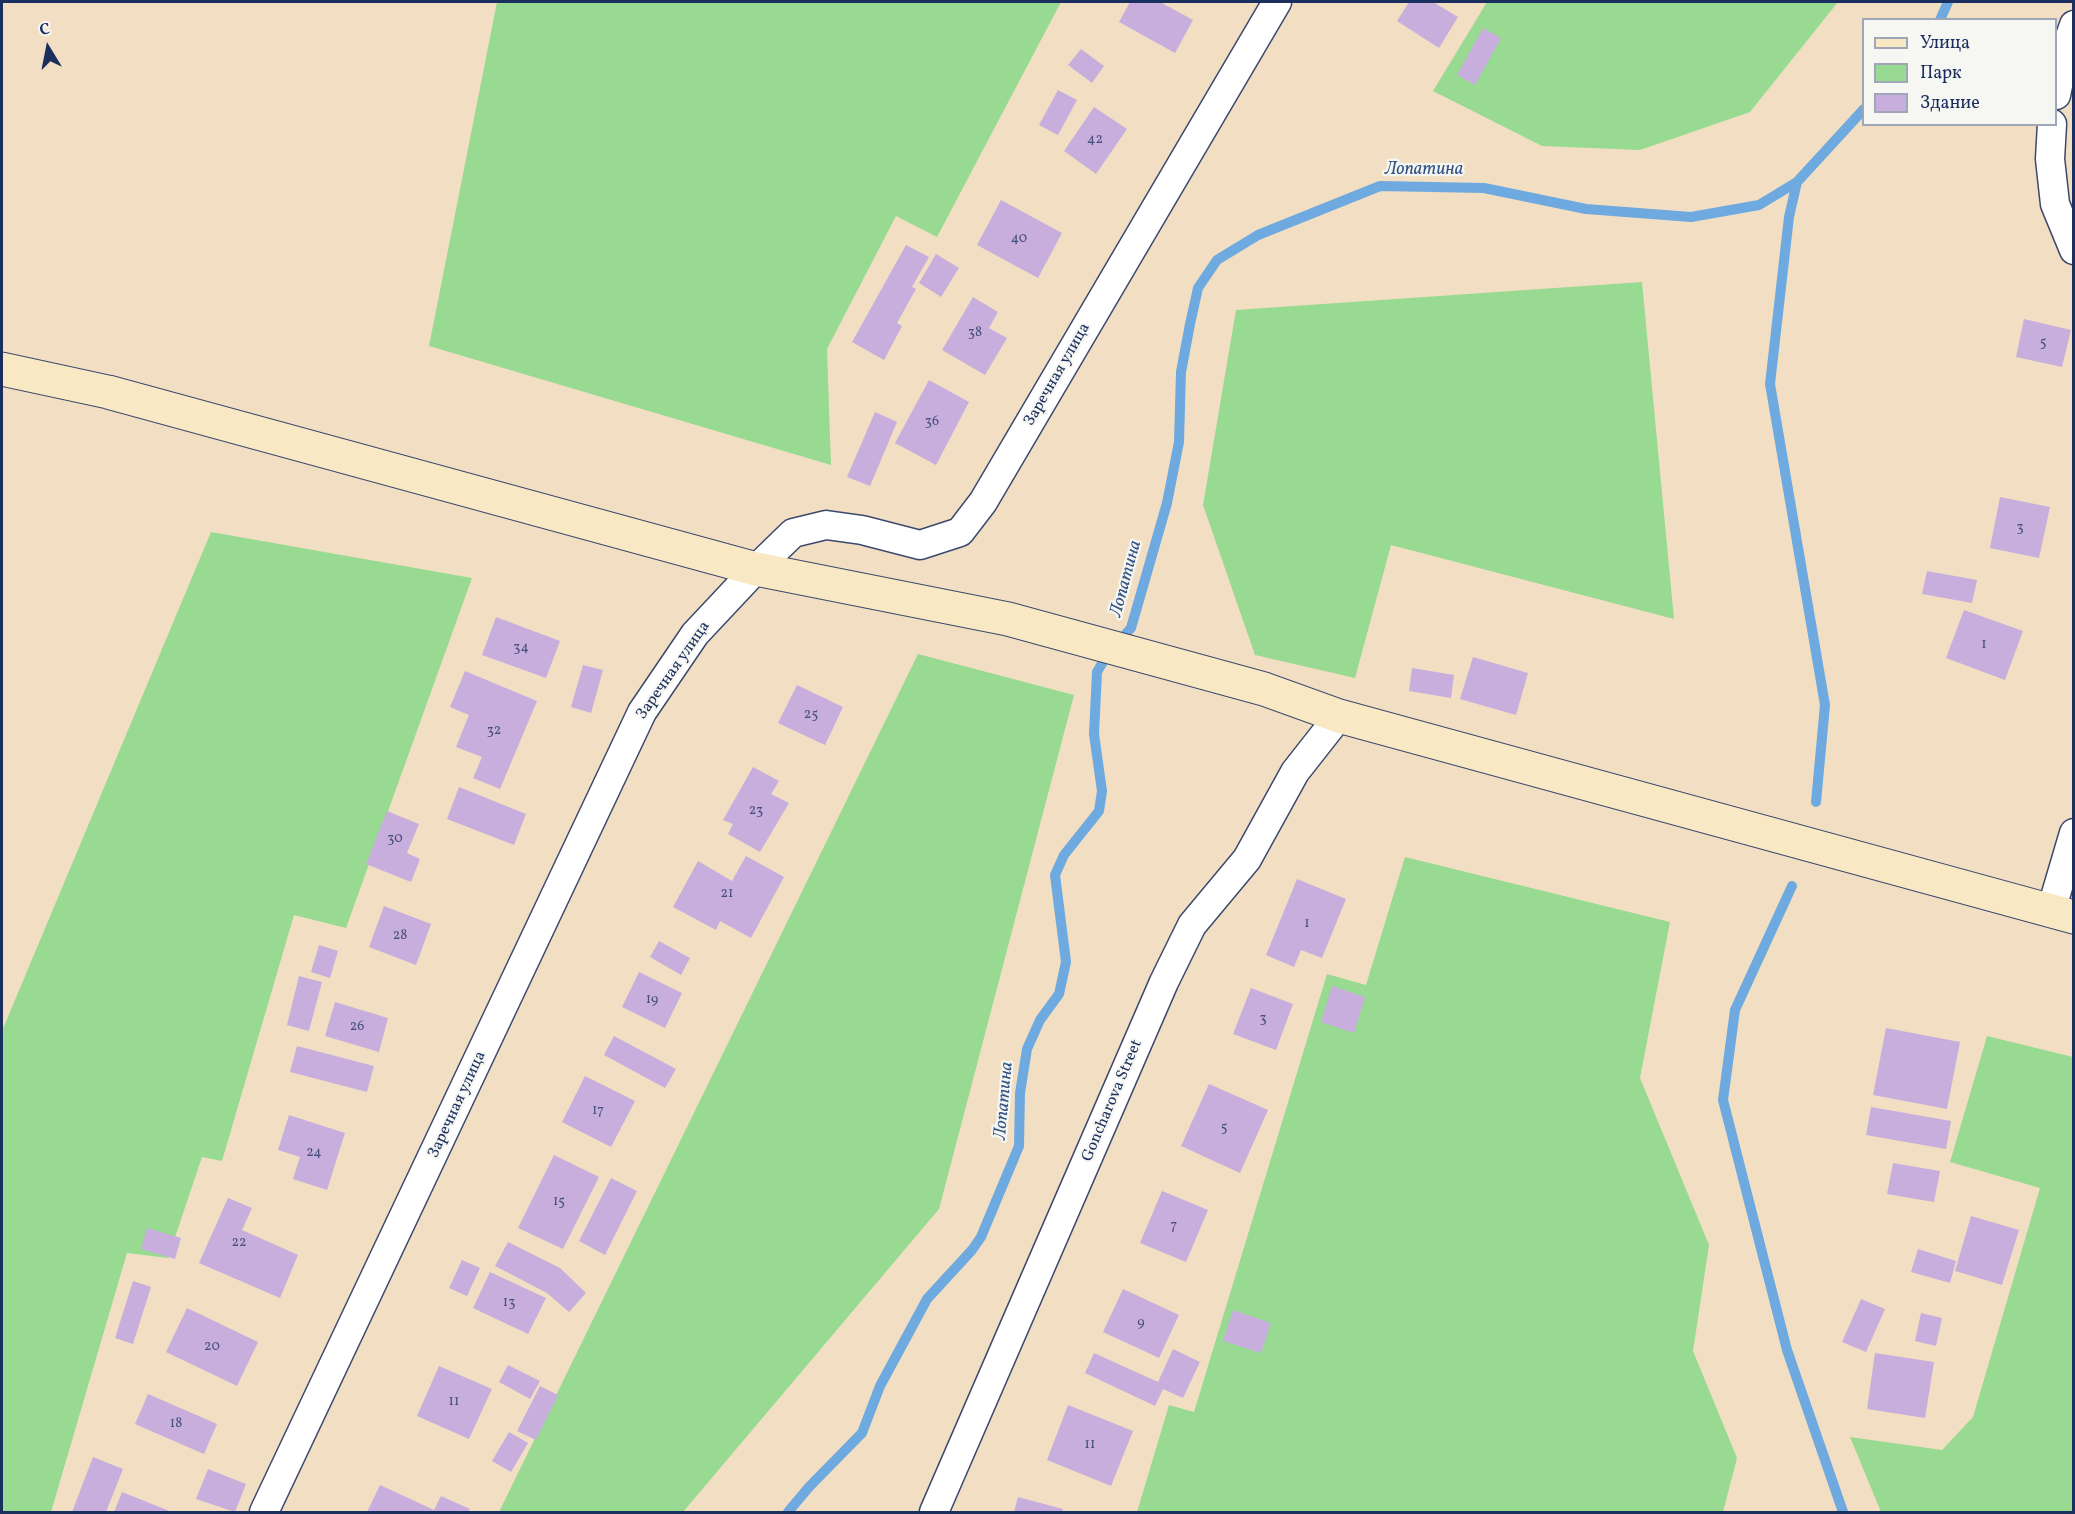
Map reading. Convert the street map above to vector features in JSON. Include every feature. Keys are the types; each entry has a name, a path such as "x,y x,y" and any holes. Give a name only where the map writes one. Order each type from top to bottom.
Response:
{"main road":[{"path":"2,369 108,392 756,568 1008,620 1264,689 1339,716 2062,914"}],"street":[{"name":"Заречная улица","path":"264,1512 642,712 695,634 756,568 793,534 826,525 862,530 920,545 960,532 983,502 1278,2"},
{"path":"2057,86 2073,25"},
{"path":"2052,126 2050,159 2055,204 2073,250"},
{"name":"Goncharova Street","path":"934,1512 1164,982 1192,925 1247,859 1294,772 1339,716"},
{"path":"2062,914 2073,833"}],"green space":[{"path":"497,2 1061,2 937,237 896,216 827,349 831,465 429,346"},
{"path":"1487,2 1838,2 1750,112 1640,150 1542,146 1433,91"},
{"path":"1642,282 1674,619 1391,545 1355,678 1255,655 1203,505 1236,310"},
{"path":"211,532 472,578 346,928 294,915 222,1161 202,1157 168,1258 127,1253 51,1512 2,1512 2,1031"},
{"path":"918,654 1074,695 939,1209 683,1512 499,1512"},
{"path":"1405,857 1670,922 1640,1078 1709,1245 1693,1351 1737,1458 1723,1512 1137,1512 1169,1405 1194,1412 1327,974 1366,985"},
{"path":"1987,1036 2073,1057 2073,1512 1881,1512 1850,1437 1942,1450 1973,1417 2040,1188 1950,1162"}],"building":[{"path":"1130,2 1160,2 1193,20 1175,53 1119,22"},
{"path":"1409,2 1433,2 1458,17 1439,48 1397,21"},
{"path":"1483,28 1501,38 1475,85 1457,75"},
{"path":"1081,49 1104,66 1092,83 1068,65"},
{"path":"1058,90 1077,100 1058,135 1039,125"},
{"path":"1094,107 1127,129 1096,174 1064,151"},
{"path":"1001,200 1062,233 1038,278 977,245"},
{"path":"906,245 929,257 912,287 916,289 897,323 902,326 884,360 852,342"},
{"path":"936,254 959,268 941,297 919,283"},
{"path":"973,297 998,312 989,328 1007,338 985,375 942,350"},
{"path":"2024,319 2071,330 2062,367 2016,357"},
{"path":"929,380 969,402 936,465 895,443"},
{"path":"875,412 897,422 870,486 847,477"},
{"path":"2000,497 2050,507 2039,558 1990,548"},
{"path":"1927,571 1977,580 1972,603 1922,594"},
{"path":"1964,610 2023,631 2005,680 1946,658"},
{"path":"496,617 560,641 546,678 482,655"},
{"path":"1473,657 1528,673 1516,715 1460,699"},
{"path":"583,665 603,670 591,713 571,707"},
{"path":"1412,668 1454,675 1451,698 1409,691"},
{"path":"465,671 537,701 500,789 473,778 482,757 456,747 469,715 450,707"},
{"path":"797,685 843,707 825,745 778,723"},
{"path":"753,767 779,781 771,794 789,803 760,852 728,834 733,824 723,820"},
{"path":"459,787 526,814 514,845 447,819"},
{"path":"387,811 419,824 407,853 420,859 411,882 366,864"},
{"path":"746,856 784,877 751,938 720,921 716,930 673,907 698,861 732,881"},
{"path":"1297,879 1346,899 1322,958 1301,950 1294,967 1266,955"},
{"path":"384,906 431,924 416,965 369,947"},
{"path":"659,941 690,958 681,975 650,957"},
{"path":"319,945 338,951 330,978 311,972"},
{"path":"639,972 682,993 665,1028 622,1007"},
{"path":"299,976 322,982 309,1031 287,1025"},
{"path":"1332,986 1365,997 1354,1033 1321,1022"},
{"path":"1251,988 1293,1004 1276,1050 1233,1034"},
{"path":"335,1002 388,1018 379,1052 325,1036"},
{"path":"1886,1028 1960,1042 1947,1109 1873,1095"},
{"path":"614,1036 676,1069 665,1088 604,1055"},
{"path":"297,1046 374,1066 367,1092 290,1072"},
{"path":"585,1076 635,1101 611,1147 562,1122"},
{"path":"1209,1084 1268,1110 1240,1173 1181,1146"},
{"path":"1871,1107 1951,1121 1946,1149 1866,1135"},
{"path":"289,1115 345,1133 327,1190 293,1179 300,1157 278,1150"},
{"path":"554,1155 599,1177 563,1249 518,1228"},
{"path":"1893,1163 1940,1171 1934,1202 1887,1194"},
{"path":"611,1178 637,1191 605,1255 579,1241"},
{"path":"1162,1191 1208,1210 1186,1262 1140,1243"},
{"path":"228,1198 252,1208 242,1230 298,1255 280,1298 199,1263"},
{"path":"1971,1216 2019,1230 2002,1285 1955,1271"},
{"path":"147,1228 181,1238 175,1259 141,1249"},
{"path":"508,1242 560,1268 586,1293 569,1312 547,1293 495,1266"},
{"path":"1918,1249 1956,1261 1950,1283 1911,1272"},
{"path":"462,1260 480,1268 467,1296 449,1288"},
{"path":"490,1272 546,1298 528,1334 473,1308"},
{"path":"133,1281 151,1287 133,1344 115,1338"},
{"path":"1123,1289 1179,1315 1159,1358 1103,1332"},
{"path":"1861,1299 1885,1309 1866,1352 1842,1342"},
{"path":"187,1308 258,1342 237,1386 166,1352"},
{"path":"1233,1310 1271,1323 1261,1353 1223,1341"},
{"path":"1921,1313 1942,1318 1936,1346 1915,1341"},
{"path":"1173,1349 1200,1362 1183,1398 1163,1389 1155,1406 1085,1373 1094,1353 1158,1382"},
{"path":"1875,1353 1934,1362 1925,1418 1867,1409"},
{"path":"508,1365 540,1381 530,1399 499,1382"},
{"path":"439,1366 492,1389 469,1439 417,1416"},
{"path":"540,1386 558,1395 536,1440 517,1431"},
{"path":"148,1394 217,1424 204,1454 135,1424"},
{"path":"1068,1405 1133,1431 1111,1486 1047,1460"},
{"path":"509,1432 528,1443 511,1472 492,1461"},
{"path":"93,1457 123,1469 106,1512 72,1512"},
{"path":"208,1469 246,1484 235,1512 196,1499"},
{"path":"380,1485 434,1510 441,1496 470,1509 468,1512 367,1512"},
{"path":"122,1492 172,1512 114,1512"},
{"path":"1018,1497 1063,1509 1062,1512 1014,1512"}],"waterway":[{"name":"Лопатина","path":"1941,18 1948,2"},
{"name":"Лопатина","path":"788,1512 862,1433 880,1386 927,1299 981,1237 1019,1146 1020,1093 1027,1049 1040,1020 1059,994 1066,962 1055,875 1064,855 1099,811 1102,791 1094,734 1097,672 1107,655 1131,628 1167,503 1179,442 1181,372 1198,288 1217,260 1258,235 1380,186 1484,188 1586,209 1691,217 1759,205 1797,182 1862,111"},
{"path":"1797,182 1789,217 1770,384 1825,705 1816,802"},
{"path":"1792,886 1735,1010 1723,1100 1787,1350 1843,1512"}]}
